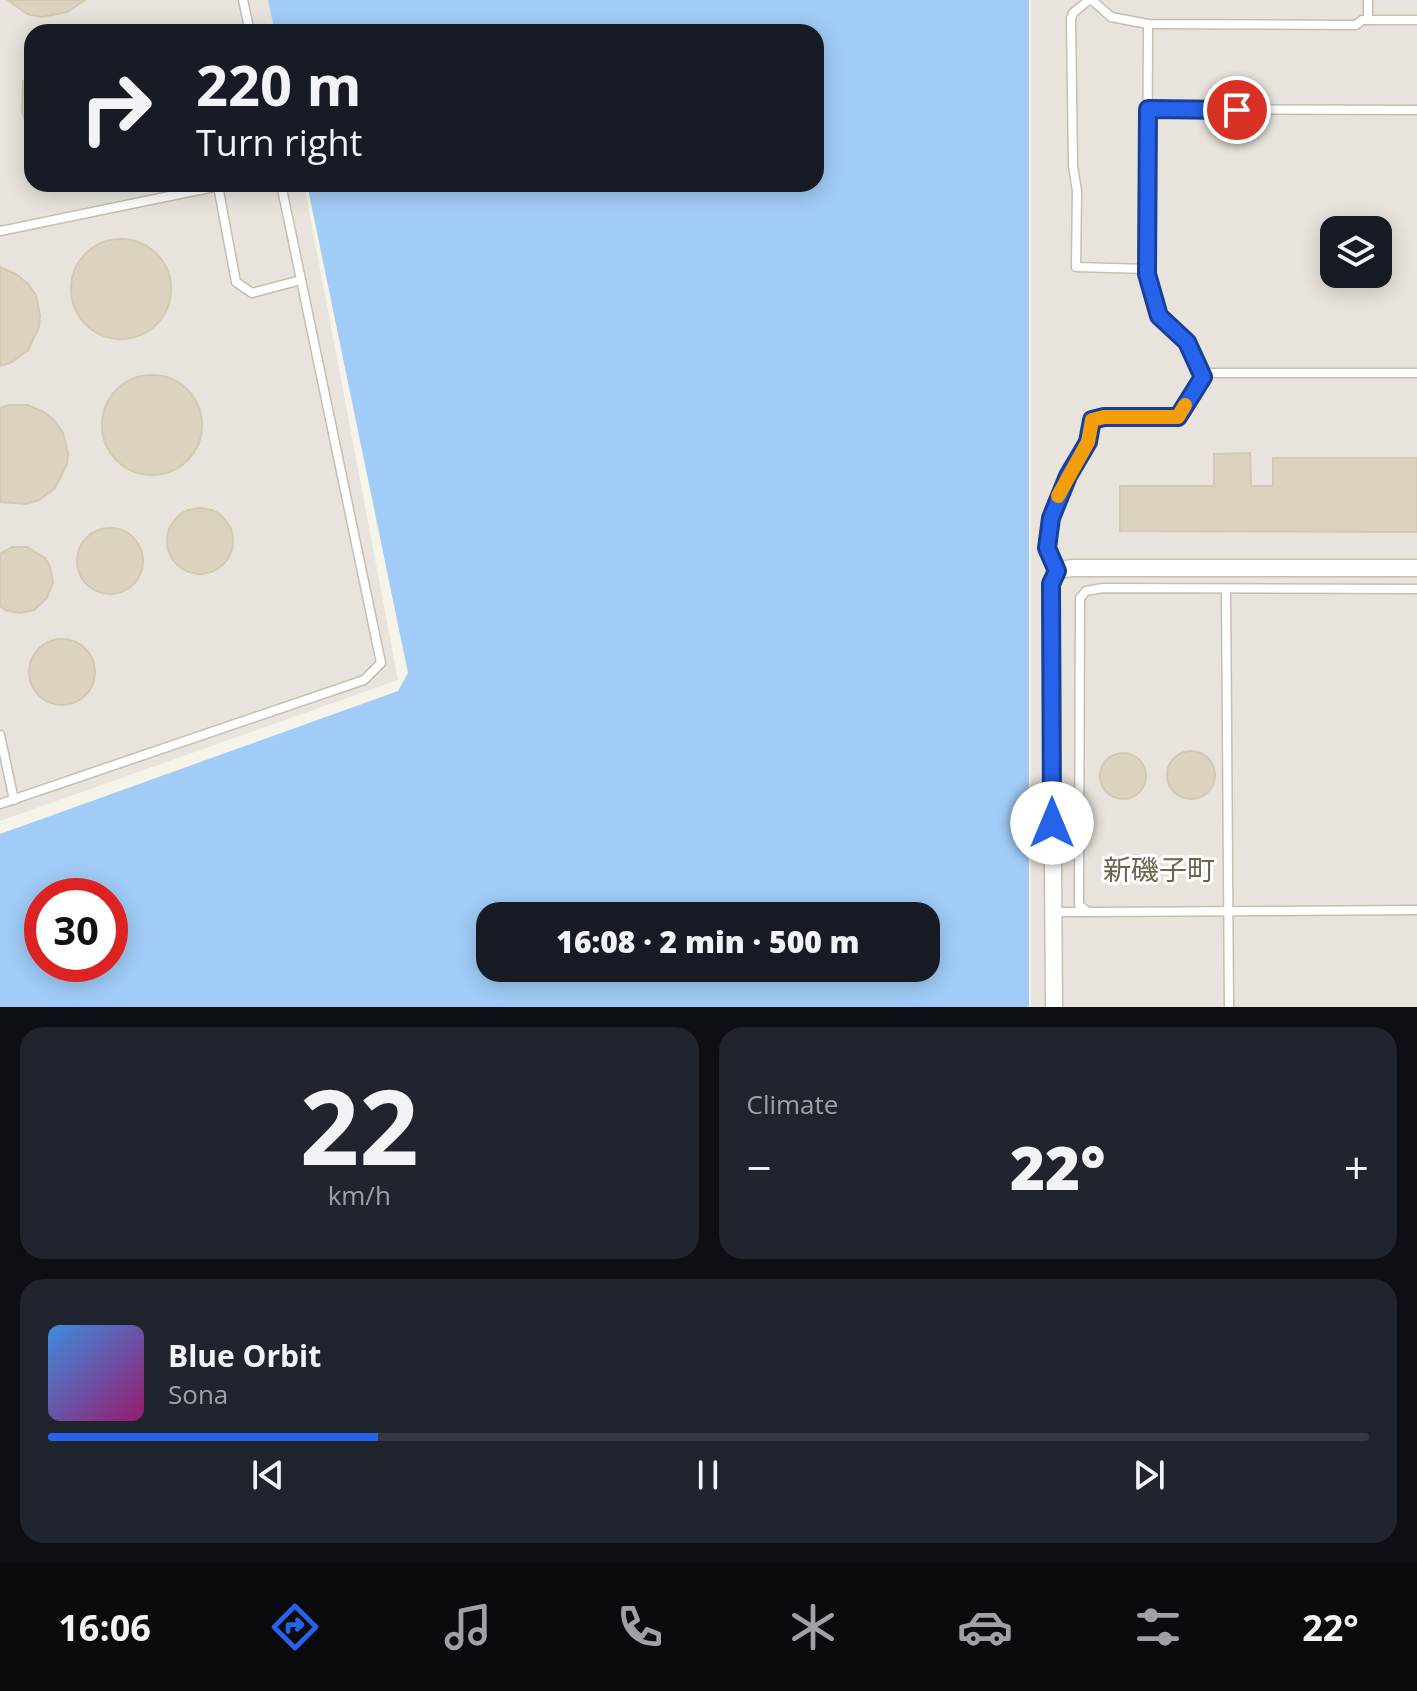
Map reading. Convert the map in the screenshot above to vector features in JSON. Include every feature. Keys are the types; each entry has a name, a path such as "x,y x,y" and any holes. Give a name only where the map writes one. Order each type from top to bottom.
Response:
{"street":[{"path":"1054,1007 1051,584 1057,571 1089,568 1417,568"}],"lane":[{"path":"243,0 248,24"},
{"path":"1147,269 1076,267 1073,13 1090,0 1111,17 1148,24 1356,25 1362,20 1417,20"},
{"path":"1368,0 1368,20"},
{"path":"1148,24 1147,269 1159,316 1187,342 1203,377"},
{"path":"1148,109 1417,110"},
{"path":"0,231 189,192"},
{"path":"224,192 236,282 252,293 301,280"},
{"path":"0,804 364,680 381,663 283,192"},
{"path":"1057,571 1047,548 1051,518 1068,476 1088,442 1092,420 1104,417 1178,417 1203,377 1219,373 1417,373"},
{"path":"1226,589 1229,1007"},
{"path":"1088,912 1082,909 1079,898 1080,598 1086,591 1417,589"},
{"path":"0,735 14,800"},
{"path":"1053,912 1417,910"}],"shaded area":[{"path":"0,0 270,0 274,24 24,24 24,192 306,192 398,680 0,821"},
{"path":"1031,0 1417,0 1417,1007 1031,1007"}],"water":[{"path":"268,0 1029,0 1029,1007 0,1007 0,834 398,691 408,673 309,192 824,192 824,24 273,24"}],"building":[{"path":"8,0 85,0 67,12 42,17 27,14"},
{"path":"23,81 24,81 24,118"},
{"path":"121,239 149,247 163,261 171,289 163,317 149,331 121,339 93,331 79,317 71,289 79,261 93,247"},
{"path":"0,267 27,283 36,295 40,315 39,327 28,350 12,362 0,366"},
{"path":"152,375 180,383 194,397 202,425 194,453 180,467 152,475 124,467 110,453 102,425 110,397 124,383"},
{"path":"28,405 54,420 63,433 68,453 67,464 55,488 39,500 26,504 0,502 0,408"},
{"path":"1250,453 1251,486 1273,486 1273,458 1417,458 1417,532 1120,531 1120,486 1214,486 1214,454"},
{"path":"200,508 213,511 223,518 230,528 233,541 230,554 223,564 213,571 200,574 187,571 177,564 170,554 167,541 170,528 177,518 187,511"},
{"path":"110,528 123,531 133,538 140,548 143,561 140,574 133,584 123,591 110,594 97,591 87,584 80,574 77,561 80,548 87,538 97,531"},
{"path":"12,547 27,547 45,558 50,567 53,582 47,598 34,610 21,613 7,611 0,606 0,554"},
{"path":"62,639 75,642 85,649 92,659 95,672 92,685 85,695 75,702 62,705 49,702 39,695 32,685 29,672 32,659 39,649 49,642"},
{"path":"1191,751 1208,758 1215,775 1208,792 1191,799 1174,792 1167,775 1174,758"},
{"path":"1123,753 1139,760 1146,776 1139,792 1123,799 1107,792 1100,776 1107,760"}],"slow traffic":[{"path":"1058,496 1088,442 1092,420 1104,417 1178,417 1185,405"}],"district":[{"name":"新磯子町","path":"1159,869"}],"route":[{"path":"1052,823 1051,584 1057,571 1047,548 1048,529 1057,499 1088,442 1092,420 1104,417 1178,417 1203,377 1187,342 1159,316 1147,274 1148,109 1237,110"}]}
